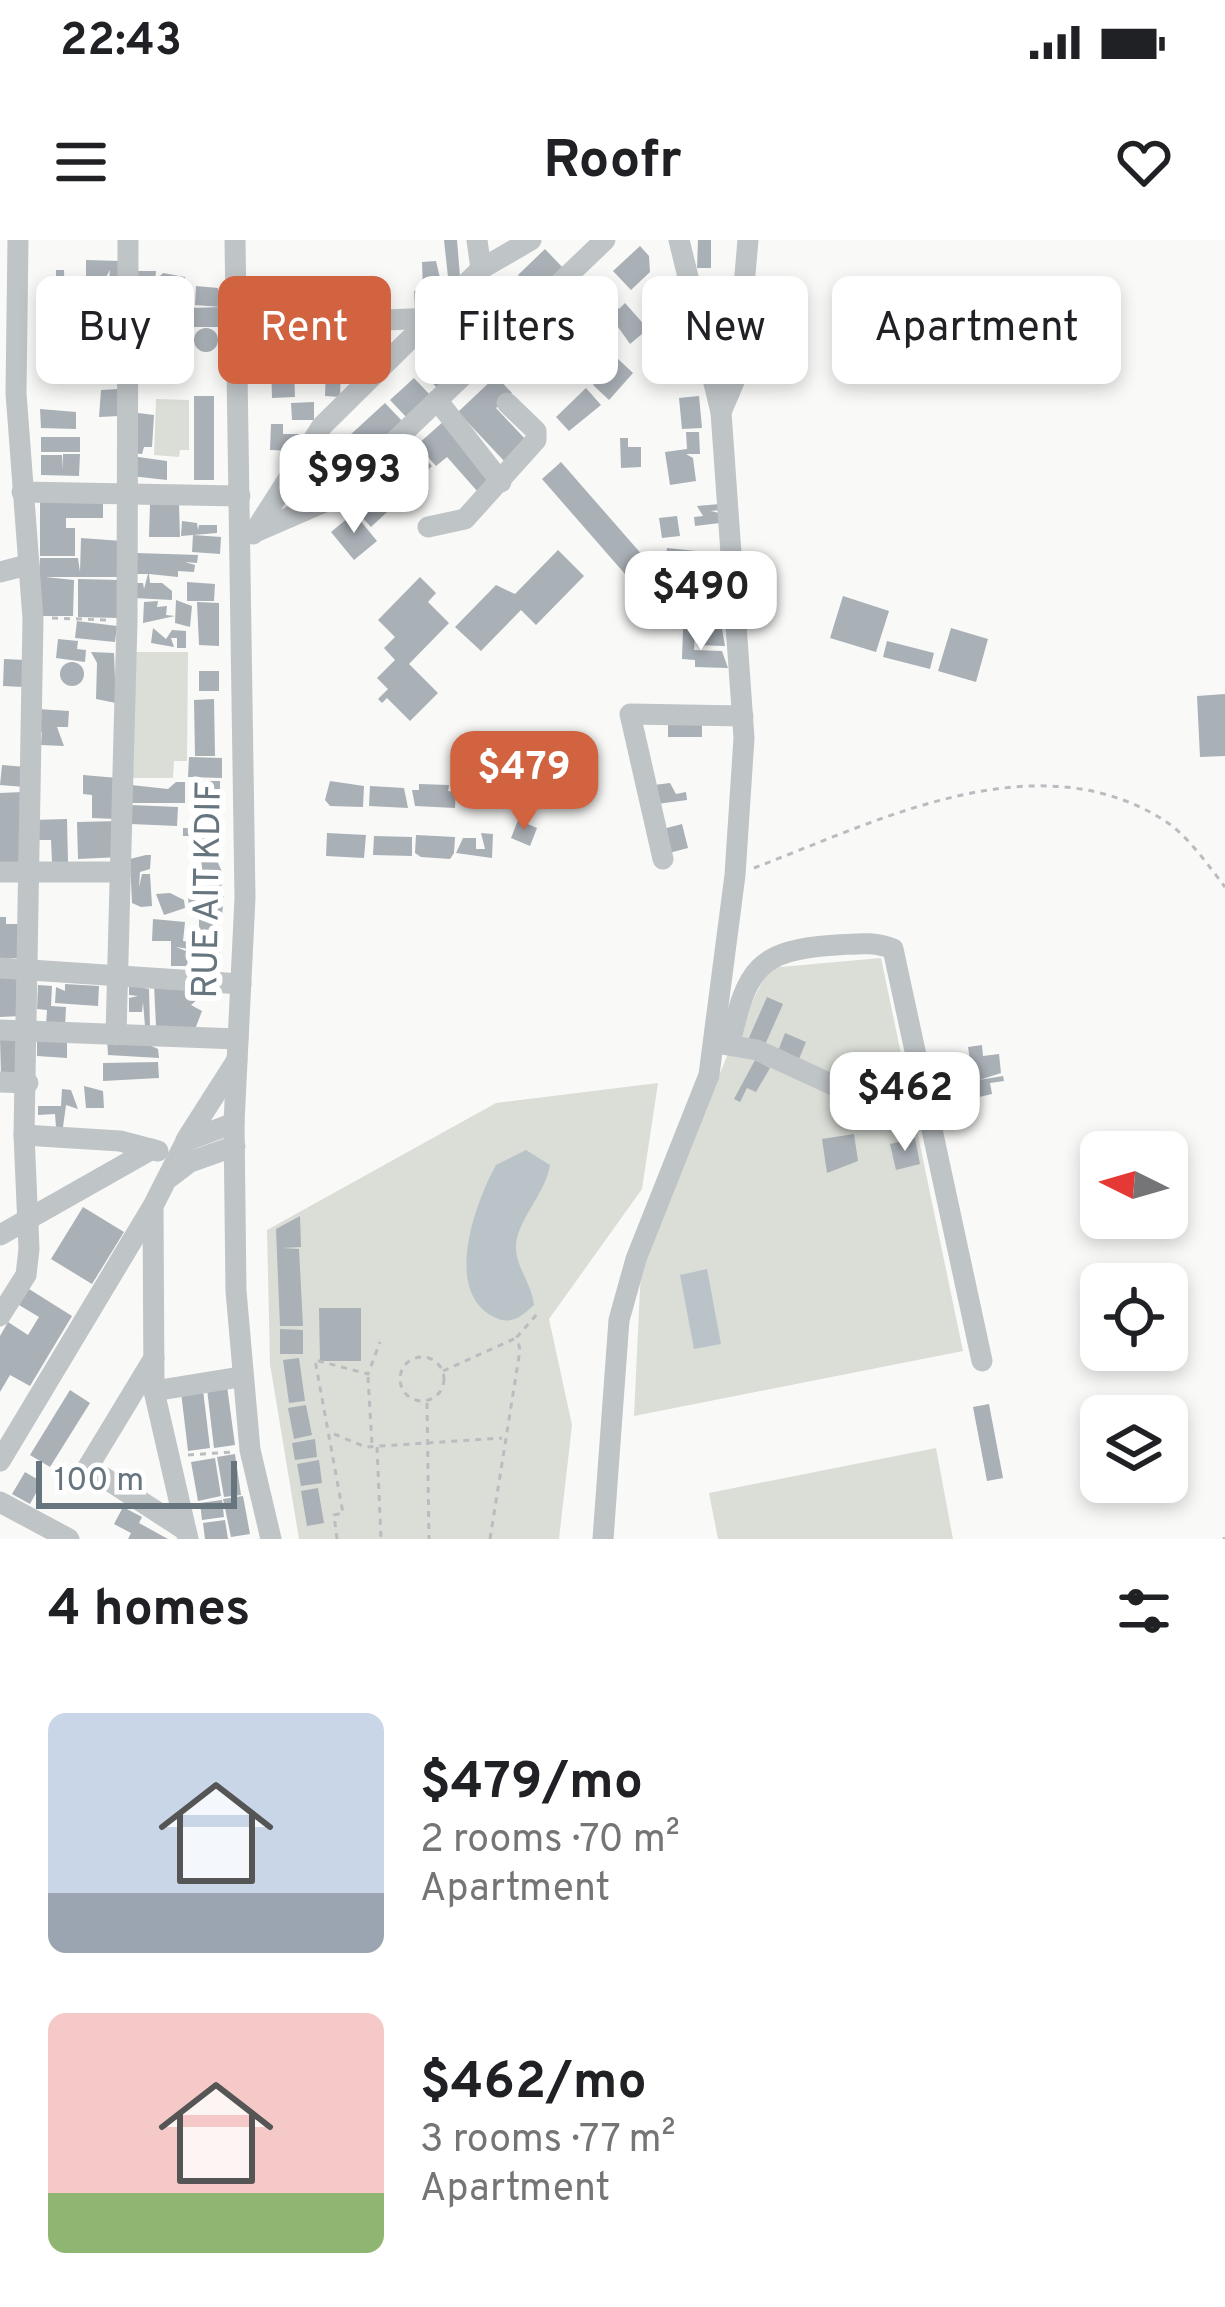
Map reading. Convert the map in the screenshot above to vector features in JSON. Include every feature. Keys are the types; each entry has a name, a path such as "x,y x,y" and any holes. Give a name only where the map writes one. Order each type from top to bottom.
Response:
{"street":[{"path":"0,1316 26,1275 9,1229 26,1177 33,619 8,393 18,240"},
{"path":"116,1035 127,621 128,240"},
{"name":"RUE AIT KDIF","path":"236,240 238,276"},
{"path":"477,240 482,269"},
{"path":"475,276 531,240"},
{"path":"255,532 336,497 605,240"},
{"path":"679,240 695,290 721,412 743,716 722,1043"},
{"path":"721,412 736,376 748,240"},
{"path":"241,556 322,426 415,336"},
{"name":"RUE AIT KDIF","path":"241,384 241,984 235,1135 241,1377 250,1450 272,1539"},
{"path":"437,400 501,482"},
{"path":"428,527 461,521 501,482 537,436 507,403"},
{"path":"285,482 319,504"},
{"path":"22,492 240,496"},
{"path":"0,572 27,565"},
{"path":"663,859 631,712 743,716"},
{"path":"0,872 121,872"},
{"path":"603,1539 619,1320 636,1258 742,989 760,965 790,948 878,943 893,949 982,1361"},
{"path":"0,968 241,984"},
{"path":"0,1030 116,1035 238,1049 153,1206 0,1461"},
{"path":"722,1043 757,1049 872,1102"},
{"path":"0,1082 28,1083"},
{"path":"0,1129 120,1141 190,1162 235,1135"},
{"path":"177,1159 235,1135"},
{"path":"9,1229 152,1149"},
{"path":"0,1177 26,1177"},
{"path":"153,1206 154,1391 187,1534"},
{"path":"155,1357 88,1467 93,1475 187,1534"},
{"path":"154,1391 241,1377"},
{"path":"0,1502 69,1539"}],"path":[{"path":"33,619 127,621"},
{"path":"735,875 940,800 1036,783 1114,798 1165,820 1225,887"},
{"path":"443,1371 517,1337 537,1314"},
{"path":"490,1539 520,1350 517,1337"},
{"path":"380,1342 368,1374 381,1539"},
{"path":"425,1357 443,1371 442,1391 427,1401 406,1395 400,1381 404,1366 425,1357"},
{"path":"337,1539 334,1514 344,1513 315,1360 368,1374"},
{"path":"427,1401 429,1539"},
{"path":"331,1432 374,1447 426,1447 503,1438"},
{"path":"169,1457 250,1450"}],"shaded area":[{"path":"156,399 189,400 189,450 180,450 179,457 154,455"},
{"path":"129,652 188,652 187,761 174,761 173,778 128,778"},
{"path":"881,958 963,1351 634,1416 641,1268 736,1034 769,968"},
{"path":"658,1083 642,1189 549,1319 572,1425 559,1539 299,1539 270,1364 267,1230 496,1103"},
{"path":"526,1150 550,1165 517,1238 519,1264 534,1305 519,1317 504,1320 477,1303 469,1286 468,1244 496,1165"},
{"path":"707,1269 721,1344 694,1349 680,1275"},
{"path":"936,1448 953,1539 718,1539 709,1493"}],"building":[{"path":"444,240 457,240 460,276 448,276"},
{"path":"698,240 711,240 711,268 697,268"},
{"path":"640,246 649,256 650,272 631,290 613,271"},
{"path":"545,249 564,269 557,276 518,275"},
{"path":"86,260 121,261 121,276 109,276 110,270 107,276 86,276"},
{"path":"436,261 440,276 422,276 422,262"},
{"path":"137,271 156,271 156,276 136,276"},
{"path":"196,286 218,288 218,307 195,305"},
{"path":"625,303 642,322 642,334 630,344 618,327 618,307"},
{"path":"218,307 218,327 194,327 194,308"},
{"path":"206,328 218,340 214,348 206,352 198,348 194,340 198,332"},
{"path":"618,359 633,373 609,400 593,385 618,384"},
{"path":"414,378 431,396 407,418 390,400"},
{"path":"272,384 295,384 295,397 272,398"},
{"path":"325,384 340,384 340,397 325,396"},
{"path":"488,384 504,384 512,393 496,408 528,442 506,463 458,412"},
{"path":"586,388 601,405 569,431 556,417"},
{"path":"118,389 119,416 99,417 101,390"},
{"path":"194,396 214,396 214,480 194,480"},
{"path":"699,396 702,428 682,429 679,398"},
{"path":"314,402 314,420 292,420 291,403"},
{"path":"385,403 403,422 343,478 325,458"},
{"path":"40,409 76,412 76,429 41,428"},
{"path":"130,412 154,415 152,447 144,447 142,454 132,453 131,428 139,427 131,426"},
{"path":"444,421 494,478 478,492 447,457 436,466 417,445"},
{"path":"271,424 283,424 283,434 299,434 298,451 270,450"},
{"path":"686,432 699,432 700,454 686,454 693,458 696,481 670,485 665,452 687,449"},
{"path":"41,437 80,437 80,452 41,452"},
{"path":"620,438 628,438 628,447 641,447 641,467 621,468"},
{"path":"414,448 432,466 405,492 388,475"},
{"path":"63,454 80,454 79,476 41,475 41,455 62,455 63,470"},
{"path":"131,456 167,461 167,480 131,476 131,470 138,468 131,468"},
{"path":"561,462 644,557 625,574 542,479"},
{"path":"384,478 402,498 371,527 353,507"},
{"path":"40,497 103,497 103,518 66,518 66,528 75,528 75,556 40,556"},
{"path":"150,504 179,504 180,537 149,537"},
{"path":"720,504 720,510 711,511 719,513 720,523 695,526 694,517 703,516 697,506"},
{"path":"354,513 377,541 354,560 331,532"},
{"path":"677,516 680,536 662,538 659,518"},
{"path":"182,521 197,523 198,530 199,525 217,525 217,533 181,536"},
{"path":"193,535 221,537 220,554 192,552"},
{"path":"81,538 122,541 121,577 45,577 74,580 73,616 36,616 40,558 78,558 80,572"},
{"path":"667,548 716,553 715,567 665,563"},
{"path":"558,550 584,576 536,625 521,610 481,651 455,627 496,585 515,594"},
{"path":"136,553 198,555 197,563 185,562 195,565 194,572 178,571 178,577 149,574 150,583 162,583 172,591 172,600 134,598 135,583 143,583 144,589 148,574 135,574"},
{"path":"689,573 721,574 721,589 696,588 696,594 719,595 719,607 688,606 688,600 669,598 671,580 689,582"},
{"path":"420,577 436,593 428,602 449,623 409,664 438,693 410,721 387,698 382,703 378,699 388,689 377,678 395,660 384,648 395,637 378,620"},
{"path":"78,579 120,580 119,618 78,617"},
{"path":"187,582 215,584 214,601 187,601"},
{"path":"843,596 889,611 876,652 830,638"},
{"path":"176,600 192,606 190,627 175,623"},
{"path":"158,601 157,607 167,606 166,615 175,616 143,623 144,602"},
{"path":"197,602 219,603 219,646 199,645"},
{"path":"77,621 117,626 115,642 75,638"},
{"path":"153,628 166,639 172,630 186,631 186,648 177,648 177,638 171,638 174,647 151,643"},
{"path":"697,628 722,629 725,646 697,645 701,634"},
{"path":"951,628 988,639 976,682 938,671"},
{"path":"683,629 695,630 694,650 722,651 728,668 695,667 695,660 682,659"},
{"path":"58,639 78,641 77,649 86,650 85,662 56,658"},
{"path":"887,641 934,653 930,669 883,657"},
{"path":"91,652 114,653 116,703 96,699 97,663"},
{"path":"4,659 25,660 24,687 3,686"},
{"path":"72,662 84,674 72,686 60,674"},
{"path":"199,671 219,671 219,691 199,691"},
{"path":"1225,694 1225,756 1200,757 1197,696"},
{"path":"214,699 215,756 195,756 194,700"},
{"path":"38,709 69,711 68,727 57,727 64,746 41,745 42,732 34,732"},
{"path":"668,721 702,721 702,737 668,737"},
{"path":"189,757 222,758 222,778 188,777"},
{"path":"550,763 567,781 555,791 539,774"},
{"path":"2,765 26,767 25,787 0,785"},
{"path":"83,775 118,778 116,819 92,818 92,795 83,794"},
{"path":"191,781 220,781 220,802 191,796"},
{"path":"330,781 364,786 363,807 330,806 325,800"},
{"path":"185,782 185,803 131,803 131,785 168,789"},
{"path":"670,783 676,794 686,792 687,800 657,804 654,785"},
{"path":"419,784 449,785 448,791 456,792 455,808 415,806 412,790 419,790"},
{"path":"370,786 404,788 408,808 369,806"},
{"path":"23,792 24,865 0,866 0,793"},
{"path":"131,805 178,807 177,826 131,824"},
{"path":"67,819 68,862 52,863 51,840 32,840 31,820"},
{"path":"518,820 537,828 530,846 511,838"},
{"path":"120,821 120,857 78,859 77,822"},
{"path":"682,824 688,848 669,853 663,829"},
{"path":"183,828 221,829 220,847 199,846 199,836 183,836"},
{"path":"327,833 366,835 364,858 326,856"},
{"path":"481,833 493,834 492,858 456,853 463,838 476,838 476,849 485,849"},
{"path":"416,835 455,837 454,853 450,859 421,857 415,853"},
{"path":"374,836 412,837 412,856 373,855"},
{"path":"212,849 222,872 221,892 189,890 191,870 202,871 201,850"},
{"path":"151,855 150,869 140,872 139,887 142,874 150,874 152,906 141,907 132,903 130,859"},
{"path":"170,893 184,900 185,908 164,915 156,894"},
{"path":"188,893 224,896 222,915 189,913"},
{"path":"0,917 6,917 6,924 19,924 18,958 0,958"},
{"path":"199,918 220,921 220,963 199,963"},
{"path":"153,919 185,922 183,941 190,942 189,949 176,947 186,951 188,966 171,966 171,941 152,941"},
{"path":"0,974 22,974 22,1016 0,1017"},
{"path":"65,984 99,986 98,1006 55,1003 56,987 65,991"},
{"path":"38,985 52,986 51,1006 66,1007 65,1028 46,1027 47,1010 37,1009"},
{"path":"129,985 149,989 150,1026 145,1026 143,1002 142,1012 129,1012 129,998 138,996 129,995"},
{"path":"154,985 198,989 199,998 191,1005 202,1011 194,1032 156,1026"},
{"path":"767,997 783,1004 764,1047 748,1040"},
{"path":"785,1033 806,1042 799,1059 778,1051"},
{"path":"37,1037 67,1040 67,1058 37,1056"},
{"path":"0,1038 22,1039 21,1076 1,1076"},
{"path":"107,1038 147,1044 158,1049 159,1058 108,1055"},
{"path":"982,1045 983,1056 999,1054 1001,1073 979,1080 1003,1076 1004,1081 990,1083 992,1094 962,1101 958,1067 970,1060 968,1047"},
{"path":"755,1060 770,1068 756,1092 747,1088 740,1102 734,1099"},
{"path":"158,1062 159,1078 103,1081 103,1063"},
{"path":"84,1086 103,1091 104,1108 86,1108"},
{"path":"62,1089 71,1090 78,1109 66,1105 63,1127 56,1127 55,1114 38,1115 38,1106 61,1106"},
{"path":"854,1134 858,1161 827,1173 822,1139"},
{"path":"915,1138 920,1164 896,1170 890,1144"},
{"path":"83,1207 124,1232 92,1284 51,1259"},
{"path":"300,1216 301,1247 282,1248 299,1249 303,1326 280,1326 276,1229"},
{"path":"29,1289 72,1316 30,1386 10,1375 0,1392 0,1336 8,1322 28,1335 39,1317 19,1305"},
{"path":"319,1308 361,1308 361,1361 320,1361"},
{"path":"280,1329 303,1330 303,1354 280,1354"},
{"path":"299,1358 305,1401 289,1403 283,1360"},
{"path":"227,1386 235,1445 214,1448 207,1389"},
{"path":"70,1390 90,1403 50,1467 30,1455"},
{"path":"203,1390 210,1448 188,1451 181,1392"},
{"path":"989,1404 1003,1478 987,1481 973,1407"},
{"path":"306,1405 312,1435 294,1439 288,1408"},
{"path":"315,1439 317,1457 295,1460 292,1443"},
{"path":"235,1454 241,1495 224,1497 217,1457"},
{"path":"215,1458 221,1496 198,1501 191,1462"},
{"path":"319,1460 322,1483 301,1486 297,1464"},
{"path":"25,1472 42,1482 30,1504 12,1494"},
{"path":"318,1488 324,1523 307,1526 301,1491"},
{"path":"243,1496 250,1534 231,1537 223,1499"},
{"path":"222,1500 224,1517 202,1520 200,1503"},
{"path":"123,1507 142,1517 139,1523 168,1539 128,1539 131,1533 114,1524"},
{"path":"225,1520 228,1539 205,1539 203,1523"}]}
